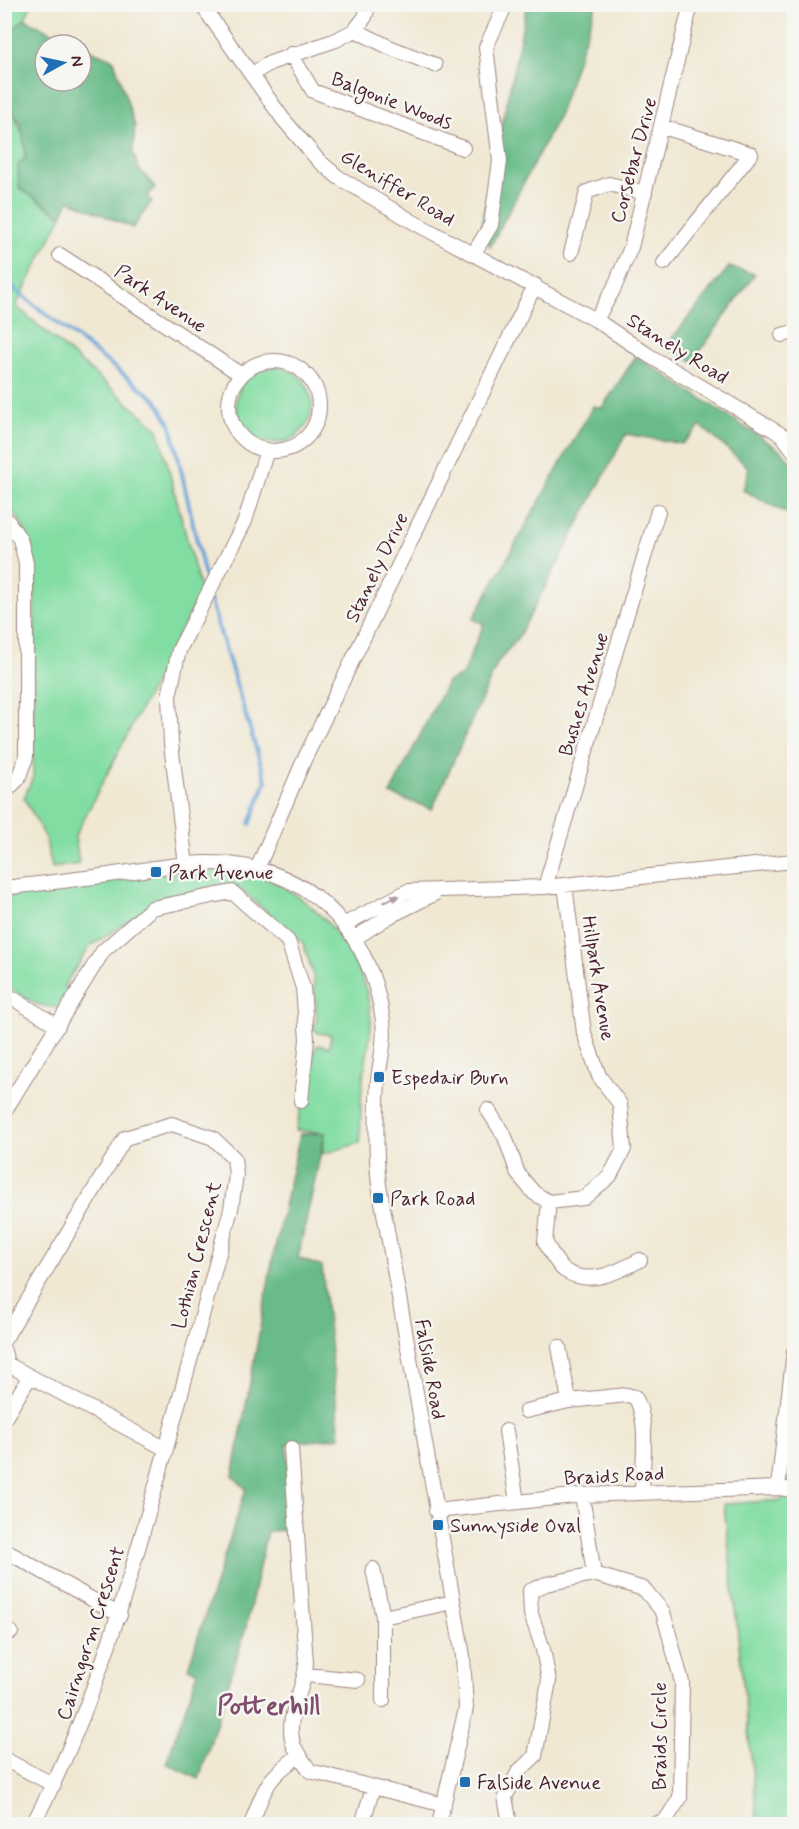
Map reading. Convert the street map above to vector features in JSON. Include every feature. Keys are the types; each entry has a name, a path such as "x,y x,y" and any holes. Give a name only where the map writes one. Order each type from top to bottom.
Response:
{"street":[{"name":"Gleniffer Road","path":"201,4 302,142 338,177 415,223 536,285"},
{"path":"369,4 365,17 355,30 389,47 435,64"},
{"path":"474,253 491,225 500,161 499,135 486,47 506,4"},
{"name":"Corsebar Drive","path":"596,320 614,288 631,247 663,127 692,4"},
{"name":"Balgonie Woods","path":"252,74 291,54 336,40 355,30"},
{"name":"Balgonie Woods","path":"291,54 314,91 463,148"},
{"path":"663,127 751,154 664,263"},
{"path":"571,253 587,192 609,184 645,193"},
{"name":"Park Avenue","path":"60,255 240,374"},
{"name":"Stanely Road","path":"536,285 782,435 795,451"},
{"name":"Stanely Drive","path":"257,869 310,749 536,285"},
{"path":"271,361 286,362 300,368 311,379 318,393 318,415 308,436 289,448 267,450 254,446 242,437 234,425 230,412 230,397 240,374 256,364 271,361"},
{"path":"186,865 171,744 169,696 178,650 246,521 267,450"},
{"name":"Bushes Avenue","path":"544,887 658,512"},
{"path":"4,516 20,539 26,563 27,616 26,757 18,779 4,793"},
{"path":"4,888 186,865 235,864 290,880 314,895 345,924 408,891 544,887 795,861"},
{"name":"Hillpark Avenue","path":"549,1202 584,1198 610,1176 624,1149 620,1104 599,1076 584,1033 565,885"},
{"path":"355,938 388,917 442,891"},
{"path":"4,1112 104,951 152,908 232,892 288,941 303,988 307,1039 300,1101"},
{"name":"Falside Road","path":"345,924 370,967 378,992 384,1024 375,1136 377,1166 463,1656 466,1708 439,1824"},
{"path":"4,993 58,1026"},
{"path":"488,1110 505,1137 518,1174 534,1193 549,1202 545,1242 564,1270 589,1278 614,1275 640,1260"},
{"name":"Lothian Crescent","path":"4,1340 125,1138 172,1124 213,1138 234,1158 236,1175 231,1209 166,1449"},
{"path":"559,1347 569,1401"},
{"path":"4,1351 8,1364 29,1378 166,1449"},
{"path":"778,1488 795,1351"},
{"path":"4,1419 29,1378"},
{"path":"526,1411 569,1401 627,1395 635,1397 640,1405 642,1430 642,1492"},
{"path":"506,1431 516,1502"},
{"path":"291,1448 306,1675 291,1724 294,1746 310,1770 444,1805"},
{"name":"Cairngorm Crescent","path":"33,1824 54,1785 87,1710 120,1615 166,1449"},
{"name":"Braids Road","path":"436,1511 582,1495 778,1488 795,1490"},
{"path":"582,1495 594,1574"},
{"path":"4,1550 120,1615"},
{"path":"373,1569 383,1617 383,1700"},
{"name":"Braids Circle","path":"510,1824 505,1797 519,1771 535,1756 549,1681 543,1649 531,1614 530,1591 546,1584 594,1574 644,1589 663,1612 682,1682 680,1798 665,1821 655,1824"},
{"path":"383,1617 453,1602"},
{"path":"306,1675 358,1680"},
{"path":"252,1822 265,1787 276,1771 300,1755"},
{"path":"4,1759 54,1785"},
{"path":"362,1824 373,1788"}],"green space":[{"path":"5,5 31,5 25,19 5,36"},
{"path":"527,5 596,5 558,117 490,247 482,220"},
{"path":"25,19 54,33 33,33 33,93 93,93 93,51 114,60 135,126 133,151 138,168 155,187 147,197 152,201 133,228 69,200 62,216 19,188 18,165 26,157 21,124 5,100 4,36"},
{"path":"4,100 18,123 24,142 24,162 19,188 62,216 16,306 158,429 201,592 75,836 79,864 52,868 45,837 24,798 33,777 35,565 25,532 12,510 5,504"},
{"path":"729,267 755,274 693,361 665,347"},
{"path":"636,356 783,452 794,466 794,517 743,490 749,468 701,426 682,444 626,434 519,636 498,662 432,809 390,794 447,682 462,675 484,624 473,619 593,406 602,408"},
{"path":"267,367 281,367 295,373 306,384 312,398 309,420 301,432 281,443 267,443 253,437 242,426 236,412 236,398 242,384 253,373"},
{"path":"222,868 258,875 300,898 335,932 360,973 367,996 371,1027 362,1087 360,1143 322,1154 325,1133 296,1130 315,1049 318,1045 329,1047 331,1035 318,1033 313,1027 317,1019 313,974 303,943 239,888 167,896 90,946 64,986 71,991 63,1006 40,1005 5,985 5,896 128,877"},
{"path":"325,1133 298,1258 322,1267 340,1437 287,1444 291,1530 267,1531 245,1631 199,1779 166,1763 198,1672 188,1668 246,1489 233,1476 273,1257 300,1134"},
{"path":"794,1439 794,1824 758,1824 724,1504 782,1500 791,1468"}],"waterway":[{"path":"4,281 156,400 171,425 207,586"},
{"path":"210,599 266,781 250,824"}],"place":[{"name":"Park Avenue","path":"156,872"},
{"name":"Espedair Burn","path":"379,1077"},
{"name":"Park Road","path":"378,1198"},
{"name":"Sunnyside Oval","path":"438,1525"},
{"name":"Falside Avenue","path":"465,1782"}],"district":[{"name":"Potterhill","path":"269,1705"}]}
